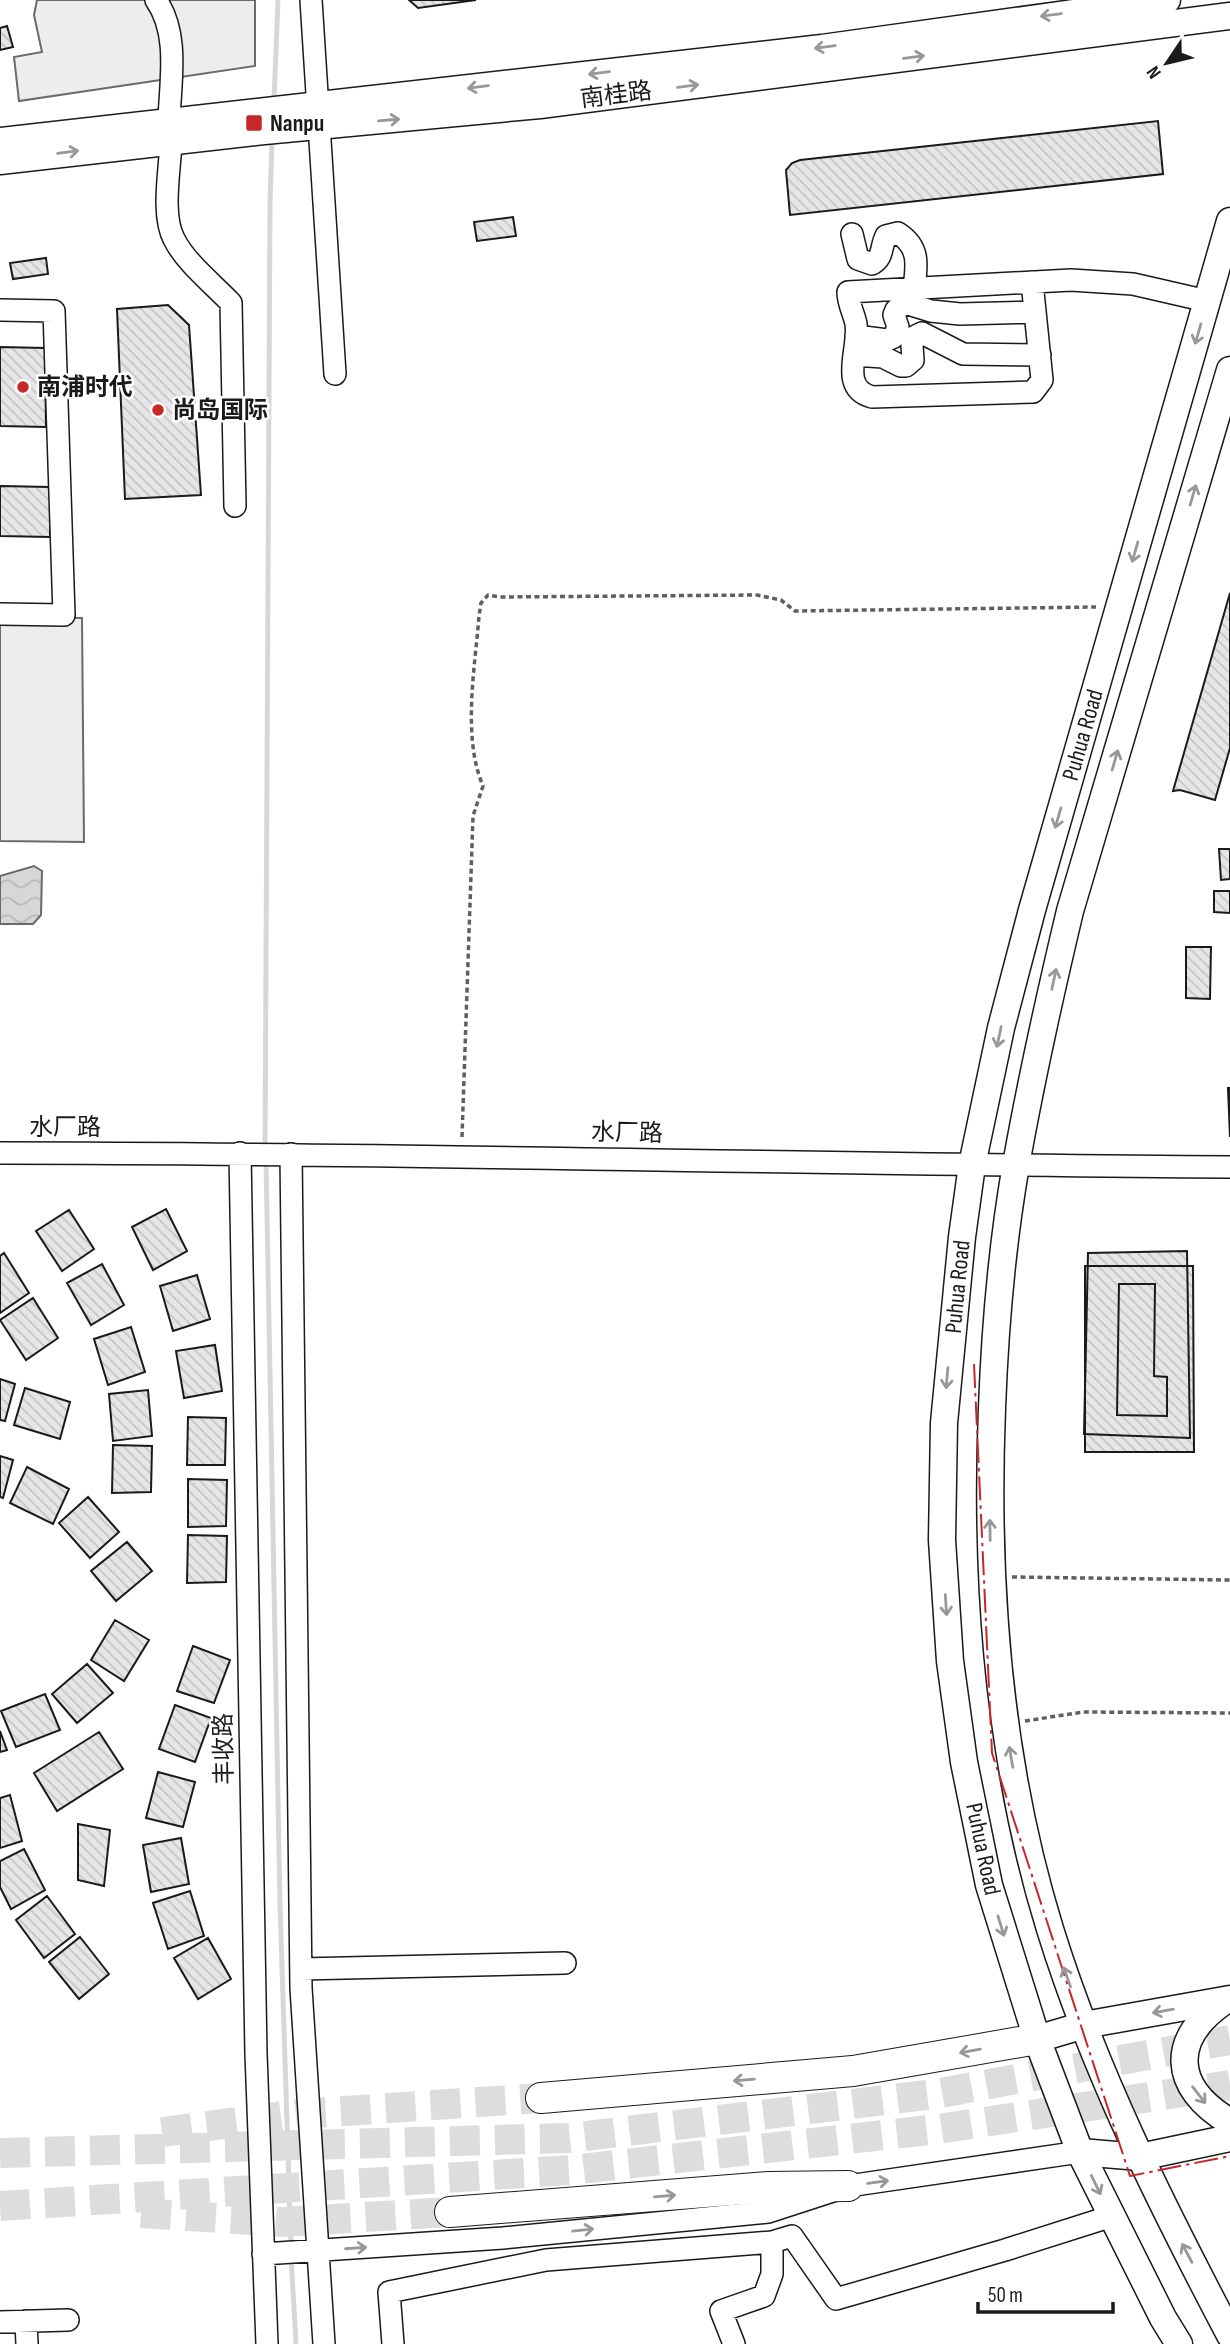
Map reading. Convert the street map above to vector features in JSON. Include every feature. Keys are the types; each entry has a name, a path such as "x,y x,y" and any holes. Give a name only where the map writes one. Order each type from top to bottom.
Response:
{"highway":[{"path":"541,2098 853,2071 1037,2039"},
{"path":"450,2213 769,2187 848,2186"}],"main road":[{"name":"南桂路","path":"0,161 170,132 319,116 1167,0"},
{"name":"南桂路","path":"319,116 530,106 1230,16"},
{"name":"南桂路","path":"0,141 170,132"},
{"name":"Puhua Road","path":"1179,2344 1163,2318 1080,2152 1037,2039 989,1885 964,1762 950,1661 942,1540 944,1423 951,1331 972,1165 1001,1028 1028,923 1230,221"},
{"name":"Puhua Road","path":"1230,370 1070,911 1016,1166 995,1348 990,1475 992,1577 1006,1724 1022,1818 1050,1928 1114,2102 1172,2225 1230,2335"},
{"path":"1037,2039 1084,2025 1229,1999"},
{"path":"1229,1999 1207,2013 1193,2030 1184,2059 1186,2075 1193,2090 1213,2112 1230,2122"},
{"path":"1080,2152 1140,2157 1230,2138"}],"street":[{"path":"156,0 169,25 171,53 168,219 173,238 231,303 235,506"},
{"path":"311,0 335,374"},
{"path":"852,234 858,259 872,264 882,255 886,236 898,233 907,238 915,256 914,288"},
{"path":"1032,282 1042,380 1033,392 872,397 860,393 854,384 856,321 850,308 848,292 914,288 1071,280 1133,284 1207,302"},
{"path":"855,345 894,337 898,327 894,315 905,303 960,314 1035,312"},
{"path":"0,310 54,312 64,615 0,614"},
{"path":"855,345 901,366 906,366 913,360 912,341 917,334 922,333 963,354 1040,355"},
{"name":"水厂路","path":"0,1153 248,1153 1016,1166"},
{"name":"丰收路","path":"248,1153 256,2054 267,2344"},
{"path":"286,1154 301,1969 324,2344"},
{"path":"1016,1166 1230,1167"},
{"path":"301,1969 565,1963"},
{"path":"263,2254 503,2238 768,2212 848,2186 1080,2152"},
{"path":"393,2344 389,2292 546,2260 772,2242 792,2236 836,2299 1112,2216"},
{"path":"734,2344 721,2311 764,2296 772,2274 772,2242"},
{"path":"0,2322 68,2320"},
{"path":"26,2321 27,2344"}],"path":[{"path":"461,1157 473,816 483,786 477,772 472,727 479,616 481,603 488,595 757,595 781,600 795,611 1119,606"},
{"path":"992,1577 1230,1580"},
{"path":"1006,1724 1083,1712 1230,1713"}],"shaded area":[{"path":"37,0 255,0 255,66 19,101 14,57 42,52 34,15"},
{"path":"0,617 82,618 84,842 0,841"}],"water":[{"path":"34,866 42,871 41,915 33,924 0,924 0,876"}],"building":[{"path":"409,0 476,0 418,8"},
{"path":"7,26 13,47 0,50 0,28"},
{"path":"1158,121 1163,174 790,215 786,170 792,163 800,160"},
{"path":"513,217 516,236 477,241 474,222"},
{"path":"46,258 48,274 13,279 10,263"},
{"name":"尚岛国际","path":"168,305 189,325 201,495 125,499 117,309"},
{"name":"南浦时代","path":"0,347 45,348 46,427 0,426"},
{"path":"0,486 50,487 50,537 0,536"},
{"path":"1230,593 1230,748 1215,800 1180,790 1173,791"},
{"path":"1219,849 1230,849 1230,879 1221,880"},
{"path":"1214,891 1230,891 1230,913 1214,912"},
{"path":"1186,947 1211,947 1210,999 1186,998"},
{"path":"1228,1088 1230,1088 1230,1137"},
{"path":"166,1209 187,1251 153,1270 132,1227"},
{"path":"69,1210 94,1249 62,1271 36,1231"},
{"path":"1187,1251 1190,1438 1084,1434 1088,1253"},
{"path":"4,1253 29,1293 0,1313 0,1256"},
{"path":"102,1264 124,1305 91,1325 67,1283"},
{"path":"1085,1266 1193,1266 1194,1452 1085,1452"},
{"path":"197,1275 210,1319 173,1331 160,1286"},
{"path":"1119,1284 1155,1284 1154,1376 1167,1377 1167,1416 1117,1415"},
{"path":"33,1298 58,1338 26,1360 0,1320"},
{"path":"131,1327 145,1372 108,1385 94,1339"},
{"path":"215,1345 222,1391 184,1398 176,1351"},
{"path":"0,1379 15,1384 5,1421 0,1420"},
{"path":"25,1388 70,1402 60,1439 14,1425"},
{"path":"148,1390 152,1436 113,1441 109,1394"},
{"path":"188,1417 226,1418 225,1465 187,1465"},
{"path":"113,1445 152,1446 151,1492 112,1493"},
{"path":"0,1456 13,1460 3,1498 0,1497"},
{"path":"27,1467 69,1489 53,1524 10,1503"},
{"path":"188,1479 227,1480 226,1526 188,1527"},
{"path":"88,1497 119,1532 90,1558 59,1523"},
{"path":"188,1535 227,1536 226,1582 187,1583"},
{"path":"127,1542 152,1571 116,1601 91,1571"},
{"path":"115,1620 149,1640 124,1681 91,1660"},
{"path":"193,1646 230,1660 214,1703 177,1691"},
{"path":"87,1664 113,1693 77,1723 52,1694"},
{"path":"45,1694 60,1730 16,1747 1,1711"},
{"path":"175,1705 211,1718 195,1762 159,1749"},
{"path":"0,1731 7,1750 0,1752"},
{"path":"99,1732 123,1769 57,1811 34,1773"},
{"path":"158,1772 195,1782 183,1827 146,1818"},
{"path":"10,1795 22,1841 0,1848 0,1798"},
{"path":"78,1824 110,1830 104,1886 78,1880"},
{"path":"181,1838 189,1884 151,1892 143,1845"},
{"path":"24,1849 45,1890 11,1909 0,1887 0,1861"},
{"path":"190,1891 204,1936 168,1949 153,1903"},
{"path":"47,1896 75,1934 44,1958 16,1920"},
{"path":"80,1937 109,1974 79,1999 49,1962"},
{"path":"208,1938 231,1979 198,1999 174,1958"}],"waterway":[{"path":"274,101 278,0"},
{"path":"265,1151 272,139"},
{"path":"266,1161 280,1905 291,2247"},
{"path":"291,2256 296,2344"}],"tunnel":[{"path":"0,2153 569,2138 935,2094 1230,2040"},
{"path":"0,2206 571,2170 938,2129 1230,2085"},
{"path":"162,2132 298,2114 541,2098"},
{"path":"141,2213 282,2222 450,2212"}],"power":[{"path":"974,1364 992,1753 1130,2176 1230,2156"}],"place":[{"name":"Nanpu","path":"254,123"},
{"name":"南浦时代","path":"23,387"},
{"name":"尚岛国际","path":"158,410"}]}
